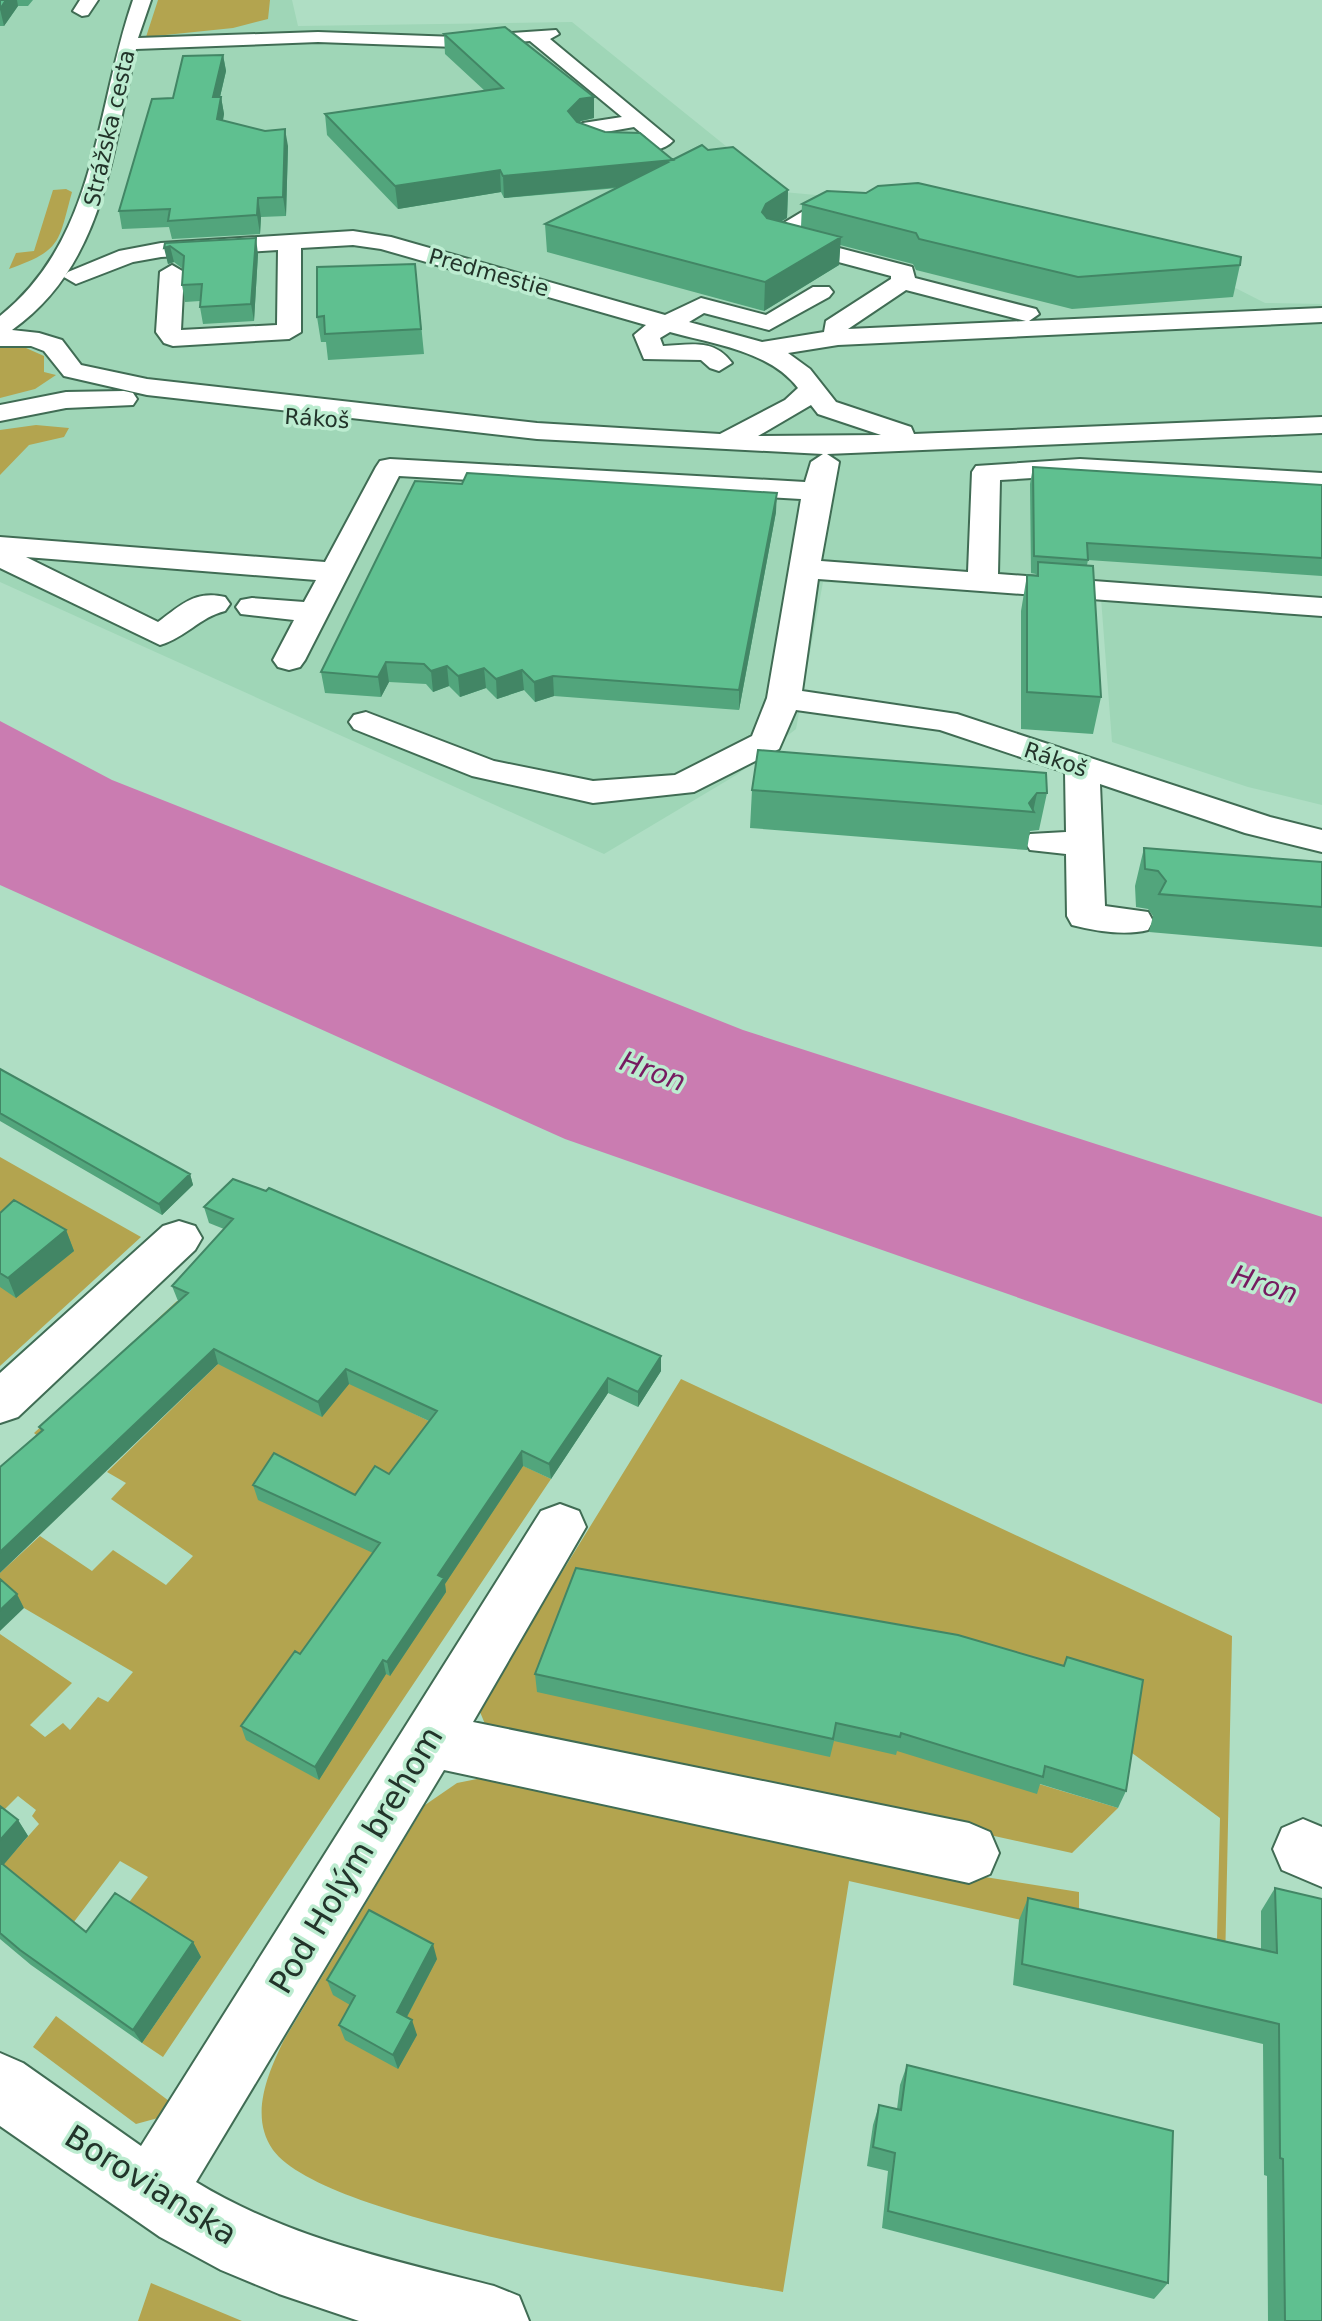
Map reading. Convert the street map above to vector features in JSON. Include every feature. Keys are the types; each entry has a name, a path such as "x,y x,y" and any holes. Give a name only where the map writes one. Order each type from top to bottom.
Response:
{"street":[{"name":"Strážska cesta","path":"4,332 47,303 70,268 91,206 142,0"},
{"path":"129,44 318,37 456,42 542,34 638,121"},
{"path":"91,206 122,245"},
{"path":"838,337 835,326 902,282 904,272 775,238 815,211 864,213"},
{"name":"Predmestie","path":"70,268 122,245 173,261 283,258 353,238 383,242 761,350 787,362 820,399 876,427 934,442"},
{"path":"241,269 173,261 168,332 173,338 268,319 289,332 283,258"},
{"path":"268,319 283,258"},
{"path":"902,282 1041,316 1179,305 1203,296"},
{"path":"671,297 769,323 821,292"},
{"path":"701,305 646,335 653,354 708,352 719,363"},
{"path":"761,350 838,337 1322,315"},
{"path":"4,332 60,328 80,348 81,367"},
{"path":"4,332 45,342 62,353 68,368 81,367"},
{"path":"0,404 50,392 81,367"},
{"name":"Rákoš","path":"81,367 147,387 485,425"},
{"name":"Rákoš","path":"50,392 94,390 294,417 485,425 724,443 824,446 1322,425"},
{"name":"Rákoš","path":"0,413 76,399 151,399"},
{"path":"366,722 484,769 593,792 682,785 767,742 784,698 817,491 825,462 820,399 794,406 724,443"},
{"path":"289,660 390,467 817,491"},
{"path":"983,583 986,472 1080,467 1322,482"},
{"path":"0,546 335,572"},
{"path":"0,556 160,635 203,603 214,604"},
{"path":"805,569 1322,607"},
{"path":"252,607 314,612"},
{"name":"Rákoš","path":"784,698 945,721 1258,825 1322,841"},
{"path":"1082,768 1086,916 1134,921"},
{"path":"1043,842 1084,844"},
{"path":"0,1403 179,1238"},
{"name":"Pod Holým brehom","path":"150,2192 203,2113 560,1527"},
{"path":"429,1740 969,1853"},
{"name":"Borovianska","path":"0,2086 150,2192 214,2230 295,2264 390,2294 494,2321"}],"shaded area":[{"path":"0,0 292,0 298,26 572,22 783,192 926,205 1200,270 1265,303 1322,304 1322,805 1248,787 1112,742 1101,598 823,582 796,729 738,774 604,854 0,582"},
{"path":"158,0 270,0 268,19 233,28 146,37"},
{"path":"53,190 72,192 64,223 55,242 39,256 9,269 16,253 34,251"},
{"path":"0,346 26,348 44,356 44,372 56,375 35,389 0,398"},
{"path":"36,425 69,428 64,437 29,445 0,475 0,430"},
{"path":"0,1157 141,1237 0,1366"},
{"path":"177,1301 551,1479 163,2057 142,2043 201,1957 124,1909 148,1877 120,1861 39,1968 14,1950 49,1909 0,1868 39,1824 32,1816 36,1810 18,1796 0,1814 0,1634 72,1683 30,1725 45,1737 63,1723 70,1730 98,1697 108,1702 133,1672 24,1608 0,1587 0,1573 40,1536 92,1571 113,1550 166,1585 193,1556 111,1499 126,1483 107,1472 218,1364 45,1442 34,1433"},
{"path":"681,1379 1232,1636 1225,1966 849,1881 783,2292 511,2241 432,2222 361,2200 306,2176 273,2150 262,2123 267,2080 284,2040 425,1805 457,1783 482,1778 511,1781 853,1856 1079,1892 1079,1911 1217,1939 1220,1818 1128,1750 1039,1784 1118,1808 1072,1853 485,1724 480,1712 482,1702"},
{"path":"56,2016 173,2104 158,2118 136,2124 33,2047"},
{"path":"151,2283 242,2321 138,2321"}],"water":[{"name":"Hron","path":"0,721 112,780 743,1030 1322,1217 1322,1404 565,1139 0,885"}],"building":[{"path":"505,27 594,97 580,99 568,111 577,122 605,132 640,133 673,160 503,176 500,170 395,186 325,114 503,88 444,34"},
{"path":"223,55 213,97 221,97 217,119 265,131 285,129 283,197 258,198 257,215 168,221 170,209 119,211 152,99 173,98 183,56"},
{"path":"702,145 708,150 733,147 788,190 766,204 762,212 767,218 841,237 765,282 545,224"},
{"path":"918,183 1241,257 1240,265 1078,277 919,239 916,233 802,204 827,191 866,193 878,186"},
{"path":"256,238 251,304 200,307 202,284 182,285 184,256 170,246 164,248 165,243"},
{"path":"415,264 421,329 325,334 324,316 317,317 317,267"},
{"path":"1033,467 1322,485 1322,558 1087,543 1088,560 1034,556"},
{"path":"467,473 777,493 739,690 553,676 534,682 522,670 496,679 484,668 458,676 447,666 431,671 424,664 386,662 378,677 321,672 415,481 462,484"},
{"path":"1038,562 1093,566 1101,697 1027,692 1027,575 1038,576"},
{"path":"758,750 1046,773 1047,793 1037,793 1029,803 1034,812 752,790"},
{"path":"1144,848 1322,862 1322,907 1159,894 1166,881 1158,871 1145,869"},
{"path":"0,1069 190,1174 159,1204 0,1113"},
{"path":"233,1179 266,1191 269,1188 661,1356 638,1392 608,1378 549,1464 522,1451 438,1575 444,1578 387,1662 383,1660 315,1767 241,1726 295,1651 300,1654 380,1543 253,1485 274,1453 355,1495 375,1466 389,1474 437,1411 346,1369 318,1402 214,1349 0,1552 0,1467 43,1430 39,1427 188,1293 172,1286 233,1219 204,1207"},
{"path":"14,1200 66,1230 8,1278 0,1273 0,1213"},
{"path":"576,1568 958,1635 1064,1666 1067,1657 1143,1680 1126,1791 1045,1766 1043,1777 901,1733 900,1737 836,1723 833,1739 535,1674"},
{"path":"0,1579 17,1594 0,1610"},
{"path":"0,1806 18,1820 0,1840"},
{"path":"0,1862 86,1932 115,1893 193,1942 133,2030 0,1933"},
{"path":"1275,1888 1322,1899 1322,2321 1285,2321 1279,2024 1022,1964 1028,1898 1277,1953"},
{"path":"369,1910 433,1944 397,2012 412,2020 393,2055 339,2025 355,1996 327,1980"},
{"path":"907,2065 1173,2131 1168,2283 888,2211 895,2153 873,2147 879,2105 901,2110"}]}
